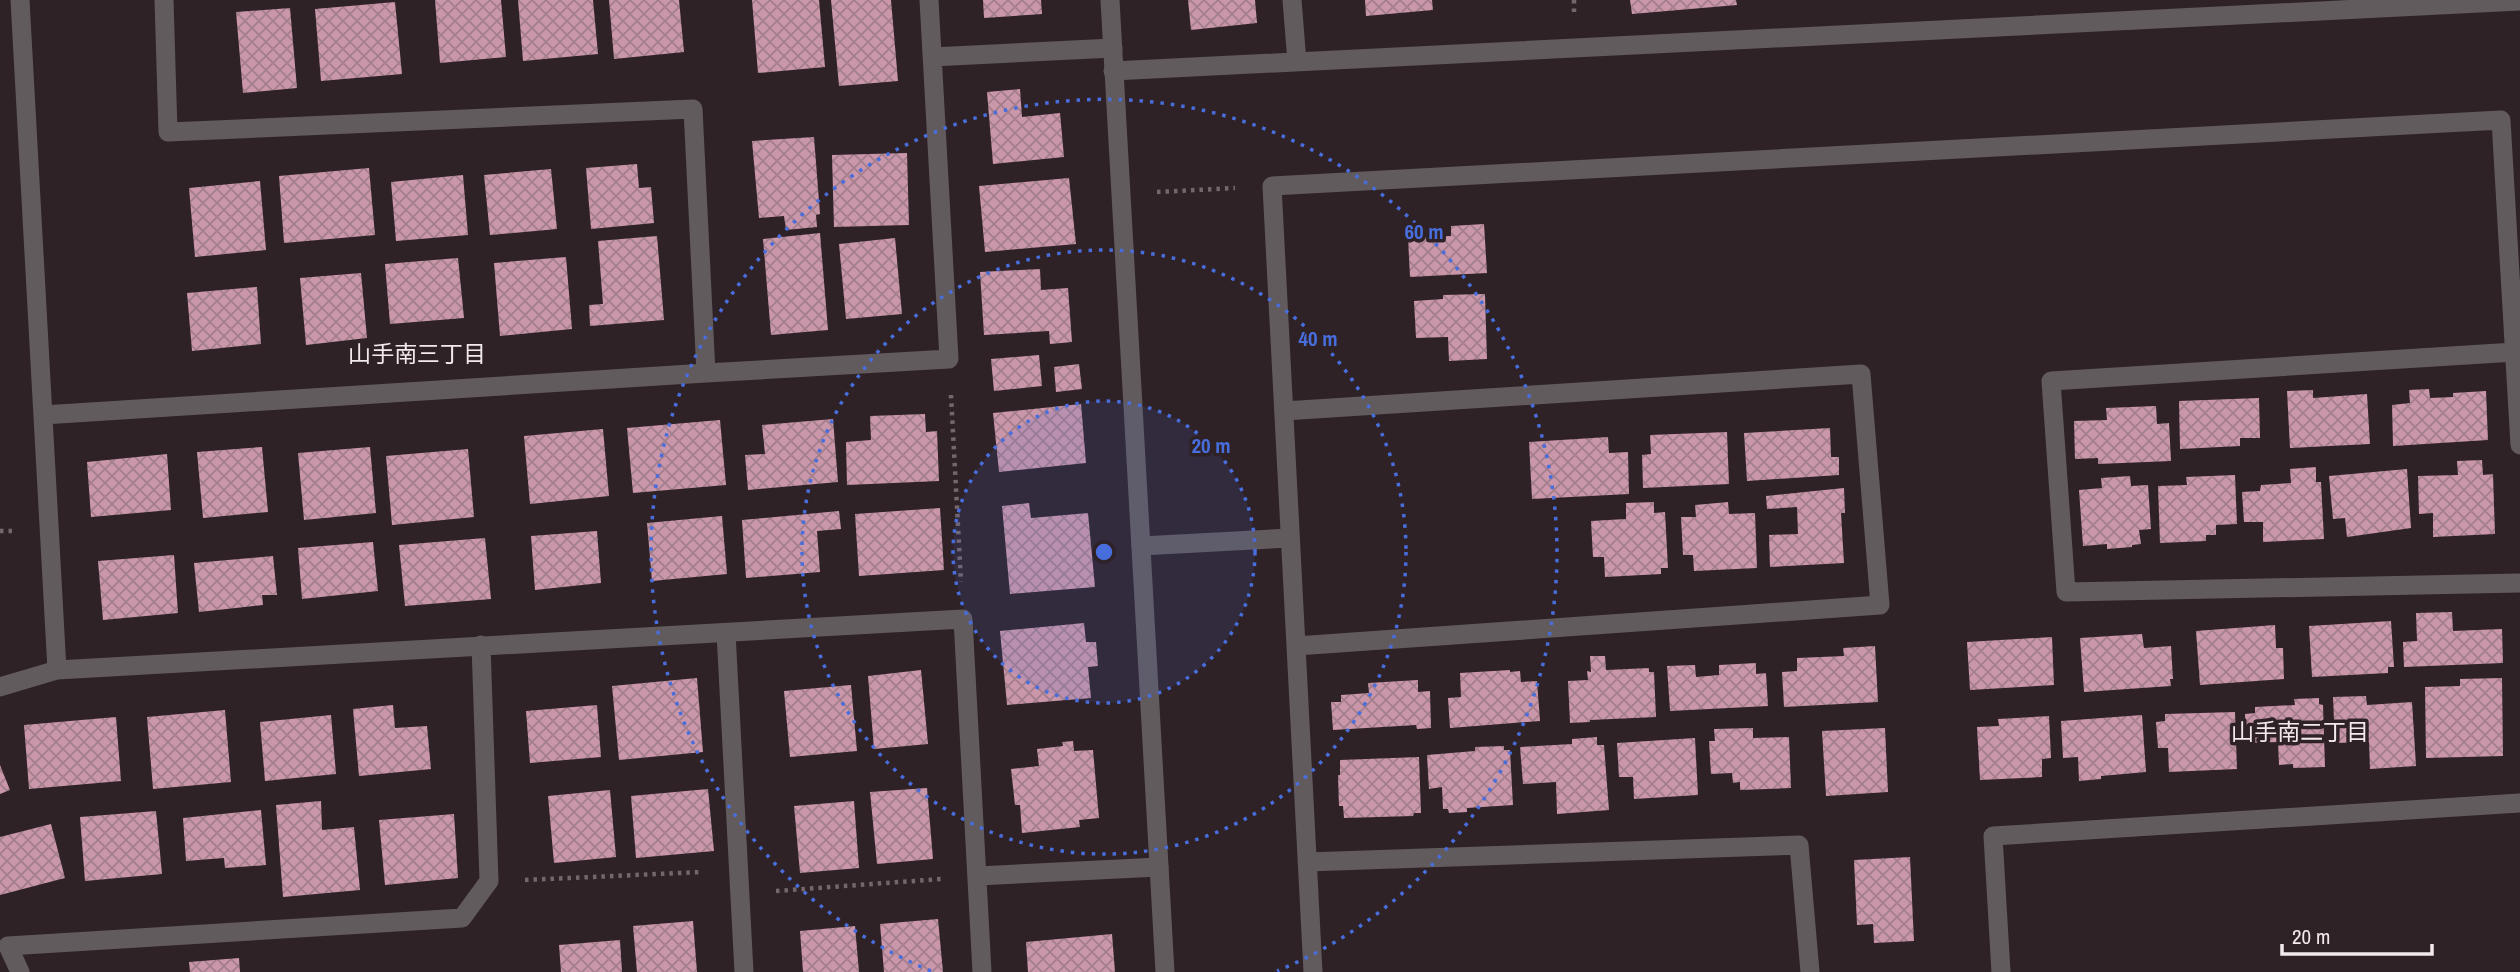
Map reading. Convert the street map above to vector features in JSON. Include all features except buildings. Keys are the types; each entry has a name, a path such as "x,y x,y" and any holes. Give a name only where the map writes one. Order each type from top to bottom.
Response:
{"street":[{"path":"20,0 57,670"},
{"path":"164,0 168,132 693,109 706,373"},
{"path":"43,415 948,359 929,0"},
{"path":"1110,0 1165,972"},
{"path":"1292,0 1297,62"},
{"path":"1114,71 2365,4 2520,1"},
{"path":"932,57 1113,48"},
{"path":"1313,972 1272,186 2501,120 2520,445"},
{"path":"2515,352 2051,381 2066,592 2520,583"},
{"path":"1283,411 1861,374 1880,605 1296,646"},
{"path":"1141,546 1290,538"},
{"path":"0,687 57,670 963,619 982,972"},
{"path":"726,633 744,972"},
{"path":"20,972 8,946 462,918 489,881 481,645"},
{"path":"2001,972 1993,836 2520,803"},
{"path":"1307,862 1799,845 1810,972"},
{"path":"977,876 1159,867"}],"path":[{"path":"1121,194 1272,186"},
{"path":"948,359 963,619"},
{"path":"489,881 738,871"},
{"path":"740,894 977,876"}],"district":[{"name":"山手南三丁目","path":"417,354"},
{"name":"山手南二丁目","path":"2300,732"}]}
